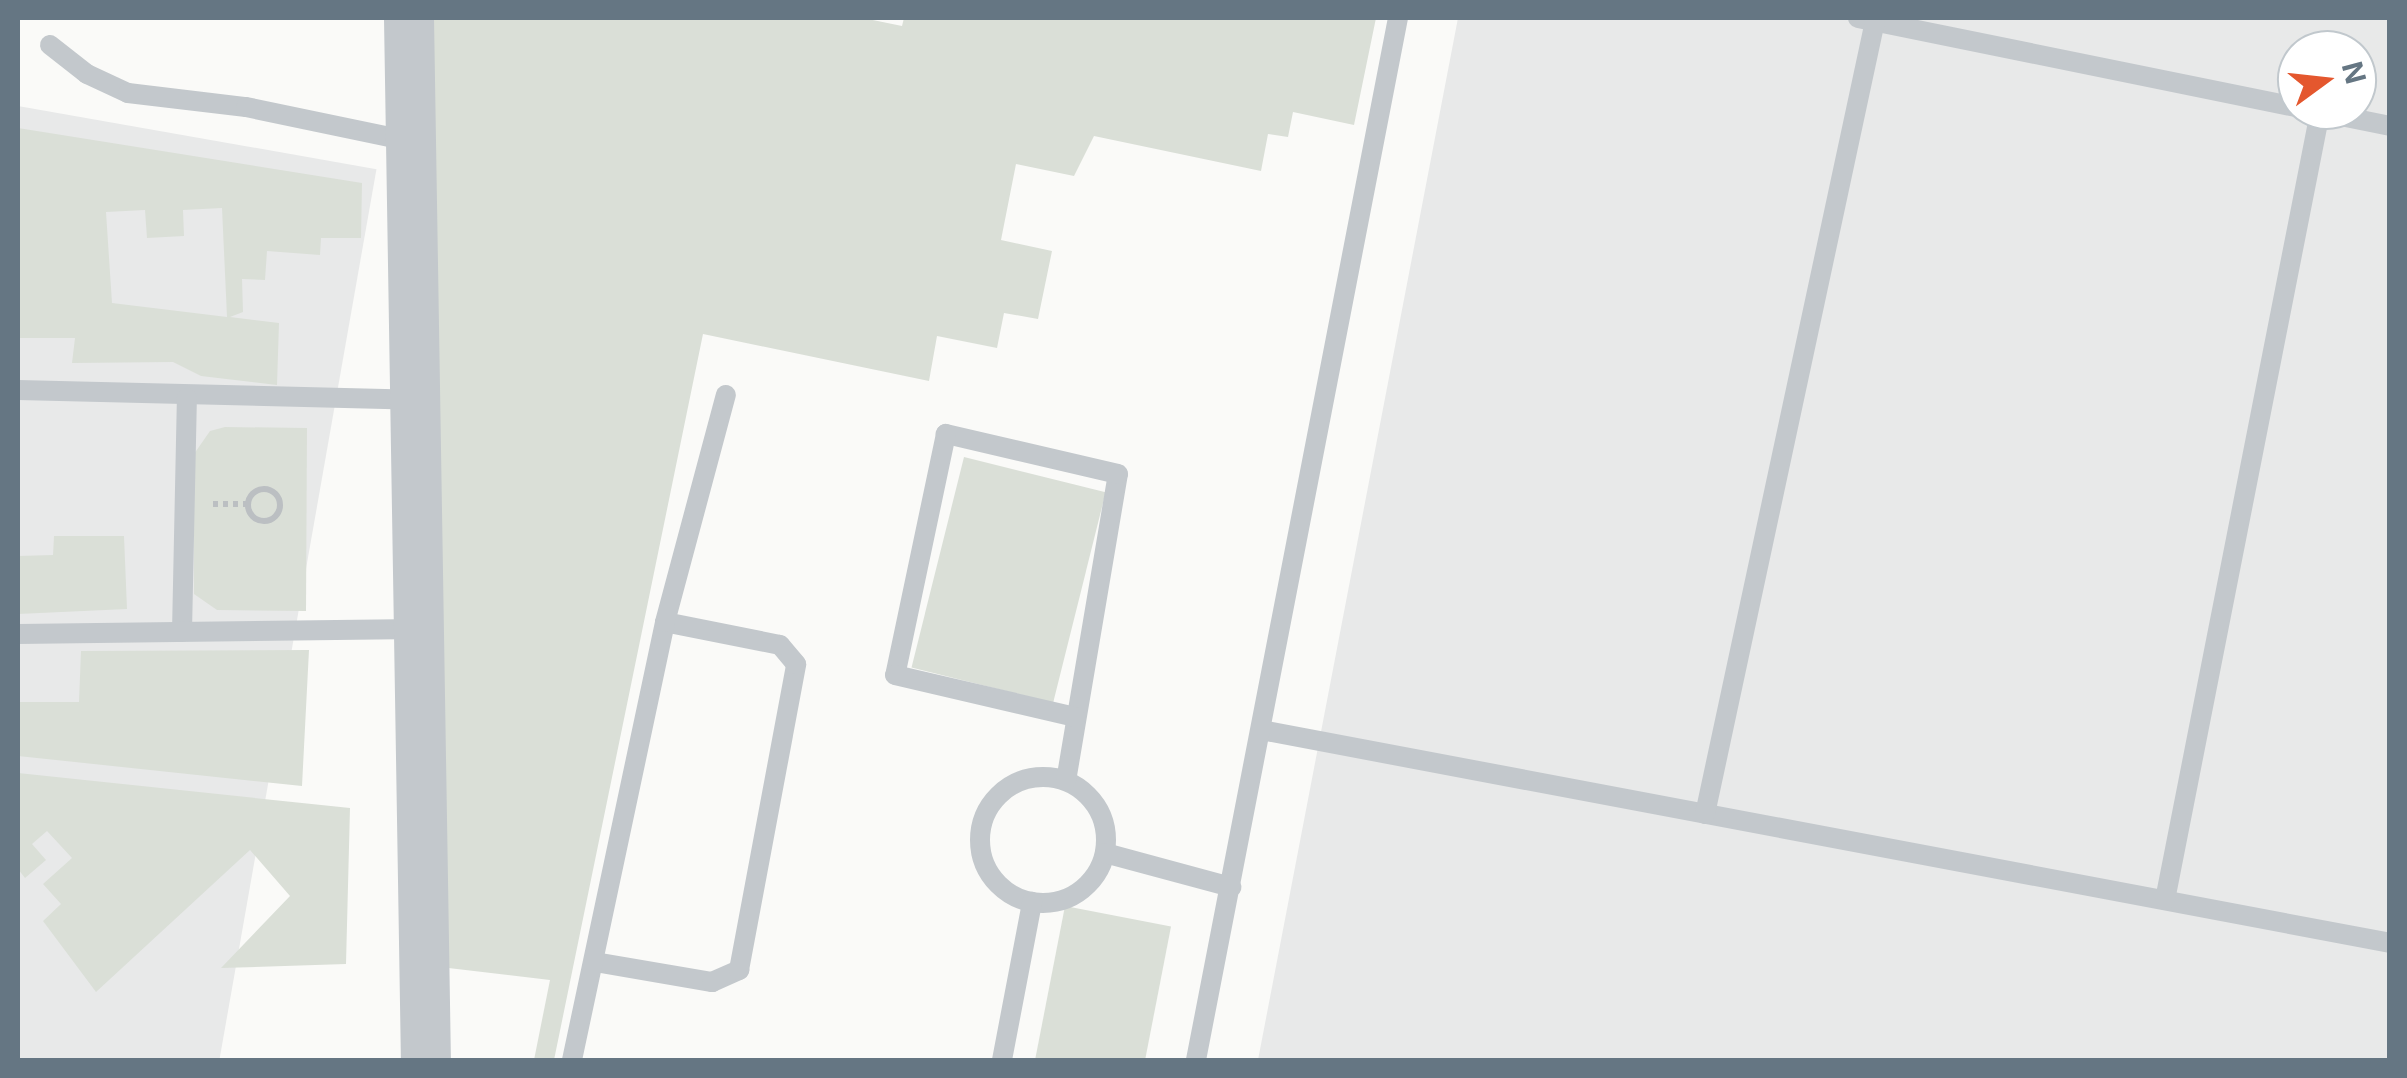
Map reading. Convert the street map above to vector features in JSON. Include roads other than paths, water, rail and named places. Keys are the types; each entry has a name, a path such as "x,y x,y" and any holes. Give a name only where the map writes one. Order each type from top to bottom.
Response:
{"street":[{"path":"410,18 426,1060"}],"lane":[{"path":"1196,1060 1398,18"},
{"path":"1704,814 1866,19 2277,103"},
{"path":"50,45 87,74 128,93 265,110 410,141"},
{"path":"2165,900 2312,130"},
{"path":"18,390 187,398 415,400"},
{"path":"572,1060 666,622 726,396"},
{"path":"182,632 187,398"},
{"path":"1066,781 1118,474 946,434 895,675 1075,717"},
{"path":"595,962 712,982 739,970 796,664 780,645 666,622"},
{"path":"18,634 418,629"},
{"path":"1261,730 2390,942"},
{"path":"1046,776 1066,781 1082,789 1102,818 1105,853 1086,886 1070,897 1032,902 996,882 980,844 982,822 1006,788 1046,776"},
{"path":"1105,853 1231,887"},
{"path":"1002,1060 1032,902"}]}
